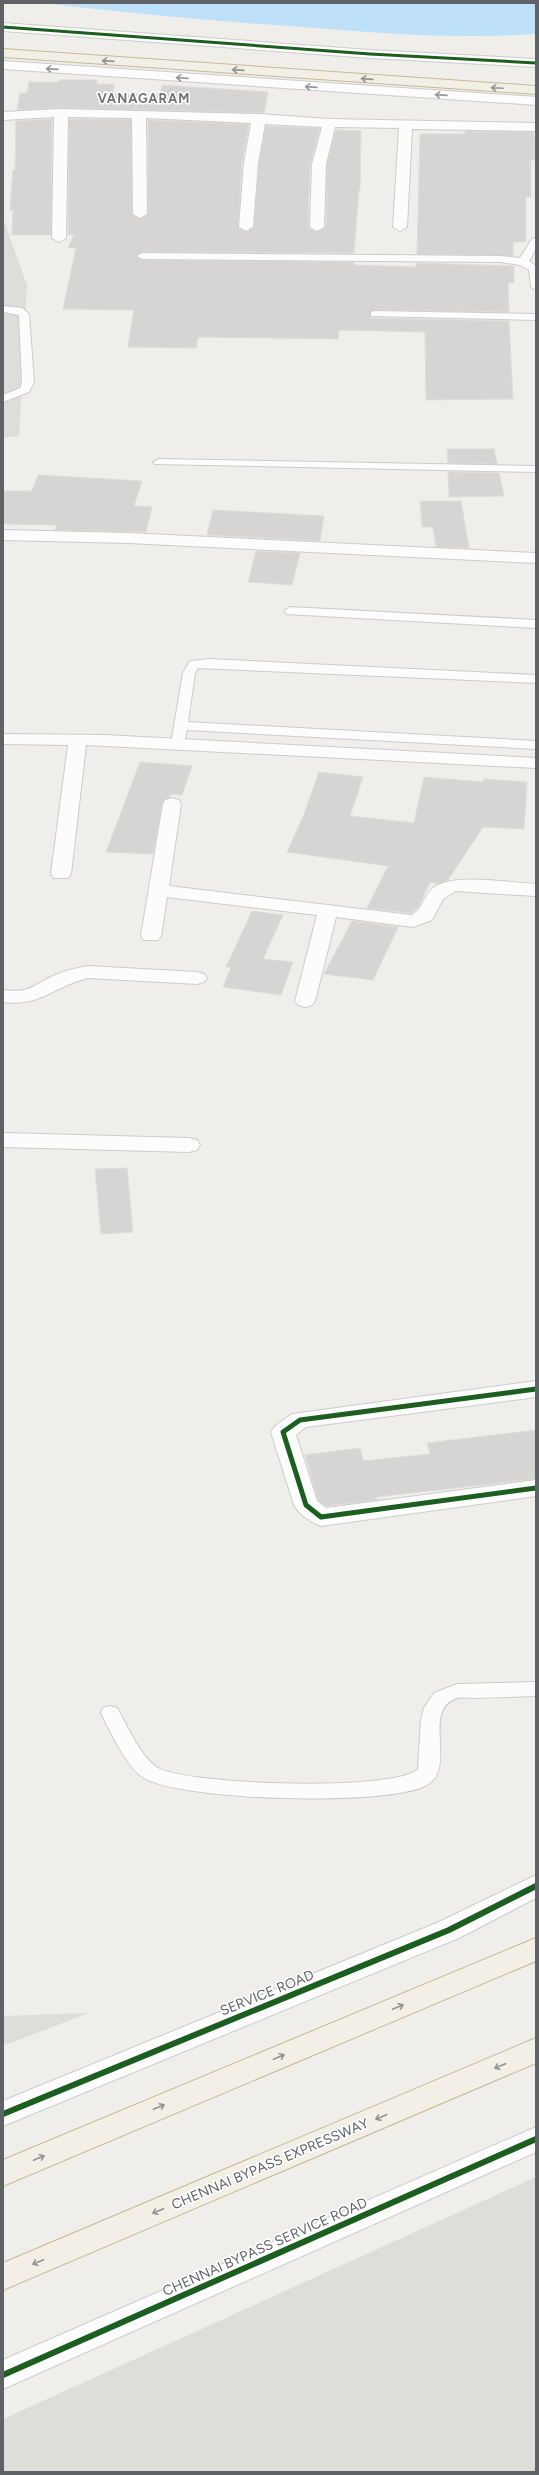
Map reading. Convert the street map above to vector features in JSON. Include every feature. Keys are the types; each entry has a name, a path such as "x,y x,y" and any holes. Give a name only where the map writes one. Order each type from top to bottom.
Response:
{"highway":[{"path":"3,39 472,72"},
{"path":"3,54 536,90"},
{"path":"487,73 536,75"},
{"path":"3,2173 536,1949"},
{"name":"CHENNAI BYPASS EXPRESSWAY","path":"3,2278 536,2050"}],"street":[{"path":"3,28 362,54 536,63"},
{"path":"3,65 536,101"},
{"path":"59,238 61,113"},
{"path":"5,114 140,114 259,118 329,123 536,127"},
{"path":"140,114 140,214"},
{"path":"246,228 251,163 259,118"},
{"path":"317,227 319,164 329,123"},
{"path":"400,228 406,124"},
{"path":"3,535 128,538 536,558"},
{"path":"3,739 178,744 536,763"},
{"path":"61,874 78,740"},
{"path":"151,936 172,804"},
{"path":"158,890 413,921 425,916 437,892 448,886 456,885 536,890"},
{"path":"305,1001 328,910"},
{"path":"3,996 20,998 39,993 64,978 88,972 197,978"},
{"path":"3,1140 189,1145"},
{"path":"536,1389 300,1420 283,1432 306,1505 321,1517 536,1488"},
{"name":"SERVICE ROAD","path":"3,2114 449,1930 536,1886"},
{"name":"CHENNAI BYPASS SERVICE ROAD","path":"3,2375 536,2138"}],"lane":[{"path":"523,262 536,241"},
{"path":"142,256 501,259 523,262 534,269 536,287"},
{"path":"3,309 18,310 24,314 28,382 25,390 3,399"},
{"path":"375,314 536,317"},
{"path":"159,462 536,468"},
{"path":"290,611 536,624"},
{"path":"178,744 189,672 194,664 210,662 536,679"},
{"path":"180,726 536,744"},
{"path":"110,1714 140,1762 150,1773 164,1778 192,1784 340,1792 406,1786 421,1780 428,1770 430,1722 435,1705 441,1698 455,1692 536,1689"}],"shaded area":[{"path":"3,218 27,285 19,436 3,438"},
{"path":"89,2013 3,2046 3,2016"},
{"path":"536,2177 536,2472 3,2472 3,2419"}],"water":[{"path":"42,3 536,3 536,34 454,36 371,32 247,23 111,11"}],"building":[{"path":"59,80 97,80 97,84 114,84 113,94 160,95 162,85 268,92 264,113 61,108 17,110 20,93 27,93 29,82 59,82"},
{"path":"52,119 51,235 12,235 13,210 10,210 13,170 15,170 16,121"},
{"path":"69,119 131,119 132,214 139,219 148,214 148,120 249,124 242,163 238,227 245,232 254,227 259,163 266,126 320,128 310,164 308,227 316,232 326,227 327,164 336,130 361,131 360,190 354,253 142,252 136,257 142,260 354,262 354,265 416,267 417,263 514,266 514,283 508,283 509,312 375,310 370,312 371,318 509,321 513,399 426,400 425,332 339,330 338,339 198,337 196,348 128,347 134,310 63,309 76,248 68,248 74,235 68,235"},
{"path":"465,131 534,132 535,160 531,160 531,197 526,197 526,242 513,242 513,256 417,254 420,134 465,134"},
{"path":"447,449 494,449 497,464 448,463"},
{"path":"448,472 499,473 504,496 449,497"},
{"path":"38,475 142,481 134,506 152,507 146,532 55,530 57,525 3,524 3,491 32,491"},
{"path":"420,501 461,501 469,548 436,547 433,527 422,527"},
{"path":"213,510 324,516 320,541 207,535"},
{"path":"256,551 300,553 292,585 248,582"},
{"path":"140,762 192,766 182,795 171,794 170,797 165,799 162,803 153,854 106,852"},
{"path":"319,772 363,777 350,816 414,823 424,777 483,782 484,779 527,782 524,829 483,827 448,880 438,884 430,882 419,906 411,913 367,908 388,866 287,852 303,817"},
{"path":"252,911 283,915 263,959 293,962 281,995 223,987 231,967 226,967"},
{"path":"352,921 398,927 373,980 324,974"},
{"path":"127,1168 133,1232 101,1234 95,1169"},
{"path":"536,1430 536,1479 376,1497 377,1500 326,1506 318,1500 305,1455 360,1448 363,1461 430,1454 427,1443"}],"cycle path":[{"path":"3,27 370,54 536,63"},
{"path":"536,1389 300,1420 283,1432 306,1505 321,1517 536,1488"},
{"path":"3,2114 449,1930 536,1886"},
{"path":"3,2375 536,2139"}],"district":[{"name":"VANAGARAM","path":"144,98"}]}
